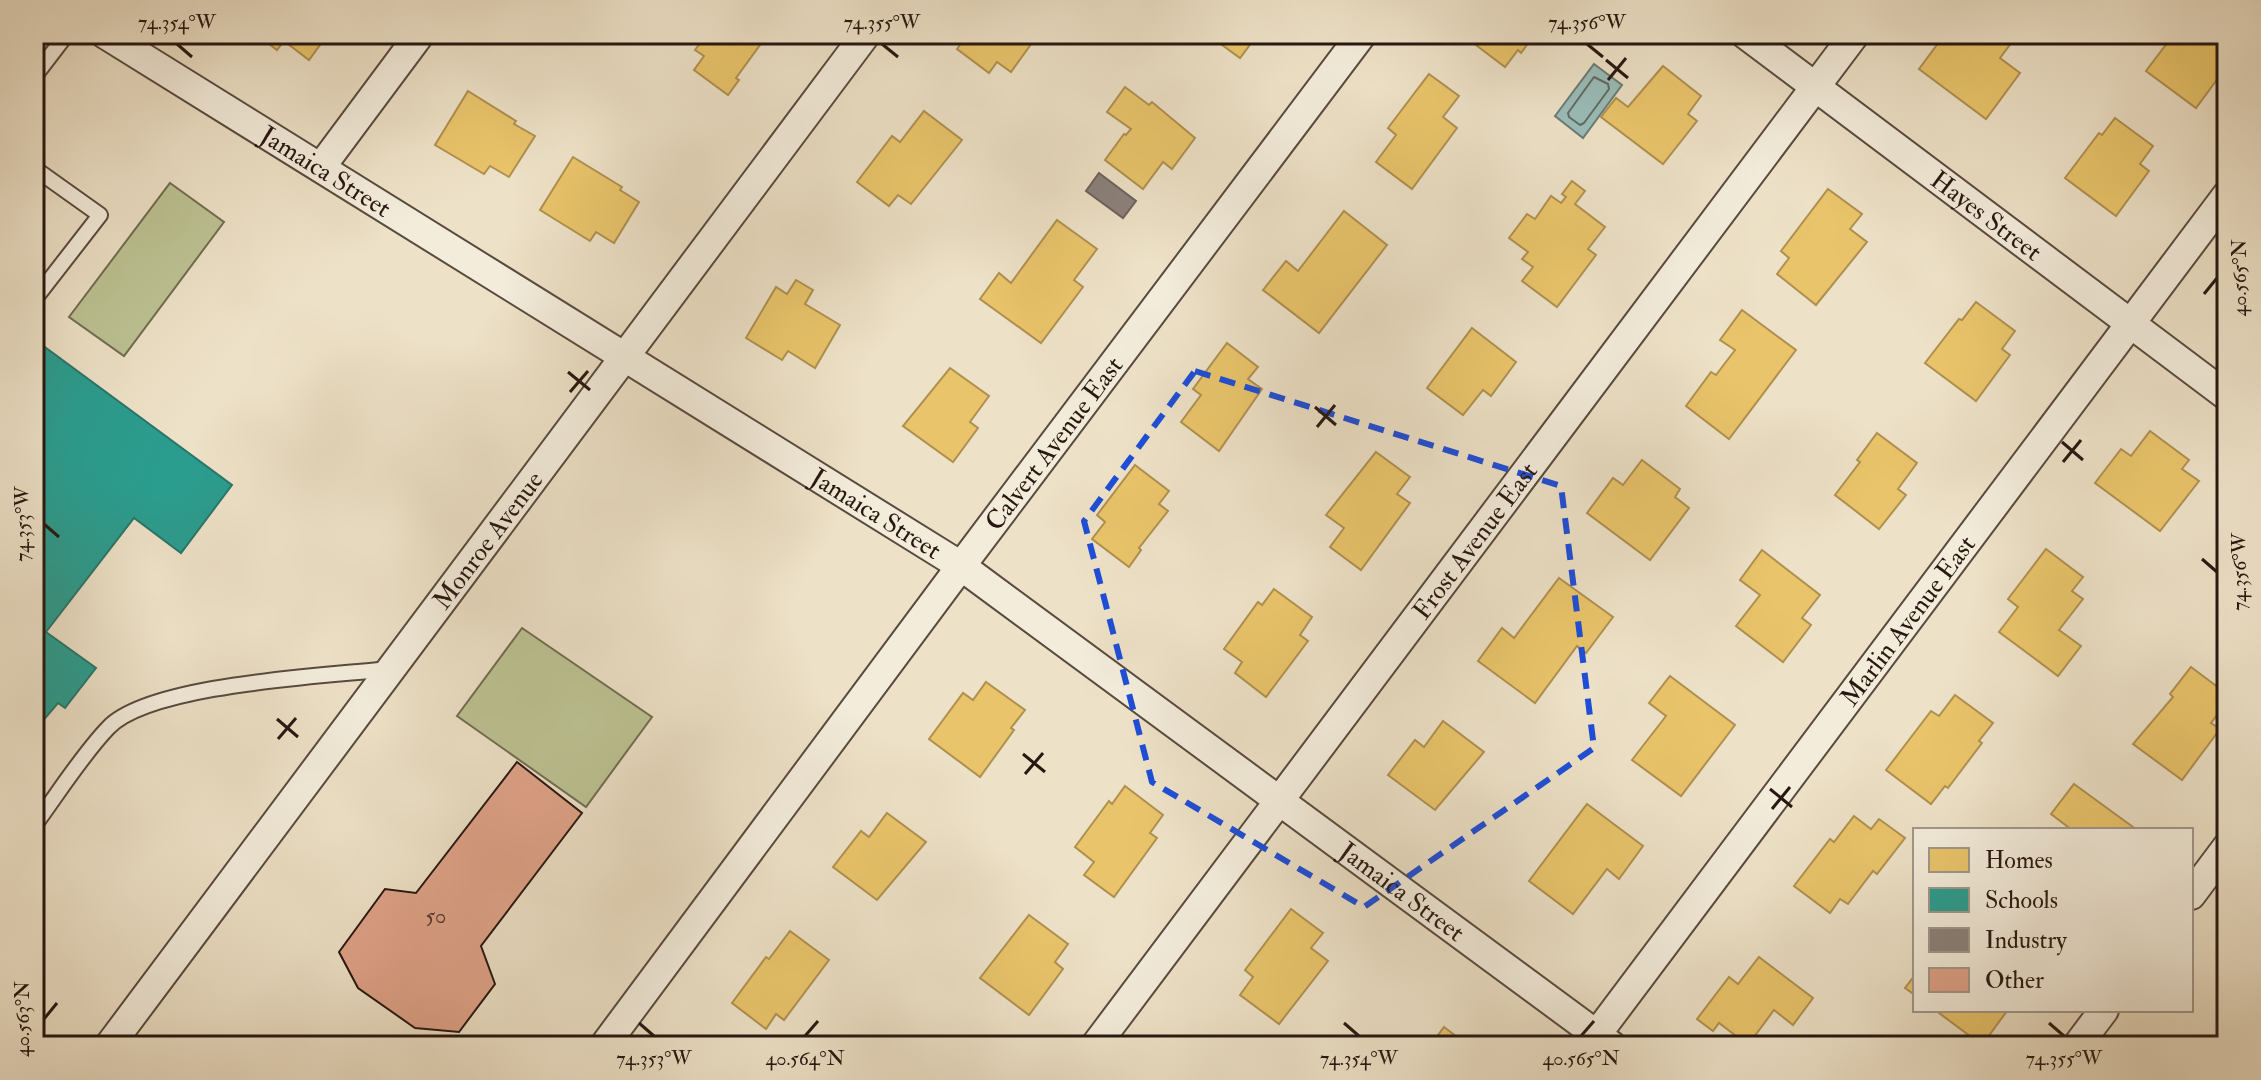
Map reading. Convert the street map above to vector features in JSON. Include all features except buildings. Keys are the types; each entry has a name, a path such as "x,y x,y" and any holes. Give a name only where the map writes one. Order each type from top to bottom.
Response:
{"street":[{"name":"Jamaica Street","path":"105,34 961,566 1282,800 1599,1042"},
{"path":"321,167 420,34"},
{"name":"Monroe Avenue","path":"109,1046 866,34"},
{"name":"Calvert Avenue East","path":"604,1046 1362,34"},
{"name":"Hayes Street","path":"1745,34 2227,396"},
{"name":"Frost Avenue East","path":"1095,1046 1855,34"},
{"name":"Marlin Avenue East","path":"1599,1042 2227,195"},
{"path":"2193,892 2227,847"},
{"path":"2077,1046 2102,1012"}],"lane":[{"path":"34,77 67,34"},
{"path":"34,168 100,215 34,300"},
{"path":"34,826 109,727 130,711 199,691 389,669"}],"highlighted area":[{"path":"1195,371 1561,486 1594,748 1364,907 1152,782 1084,521"}],"green space":[{"path":"170,183 224,222 124,356 69,317"},
{"path":"522,628 652,717 586,807 457,716"}],"water":[{"path":"1594,64 1622,85 1583,138 1555,116"}]}
